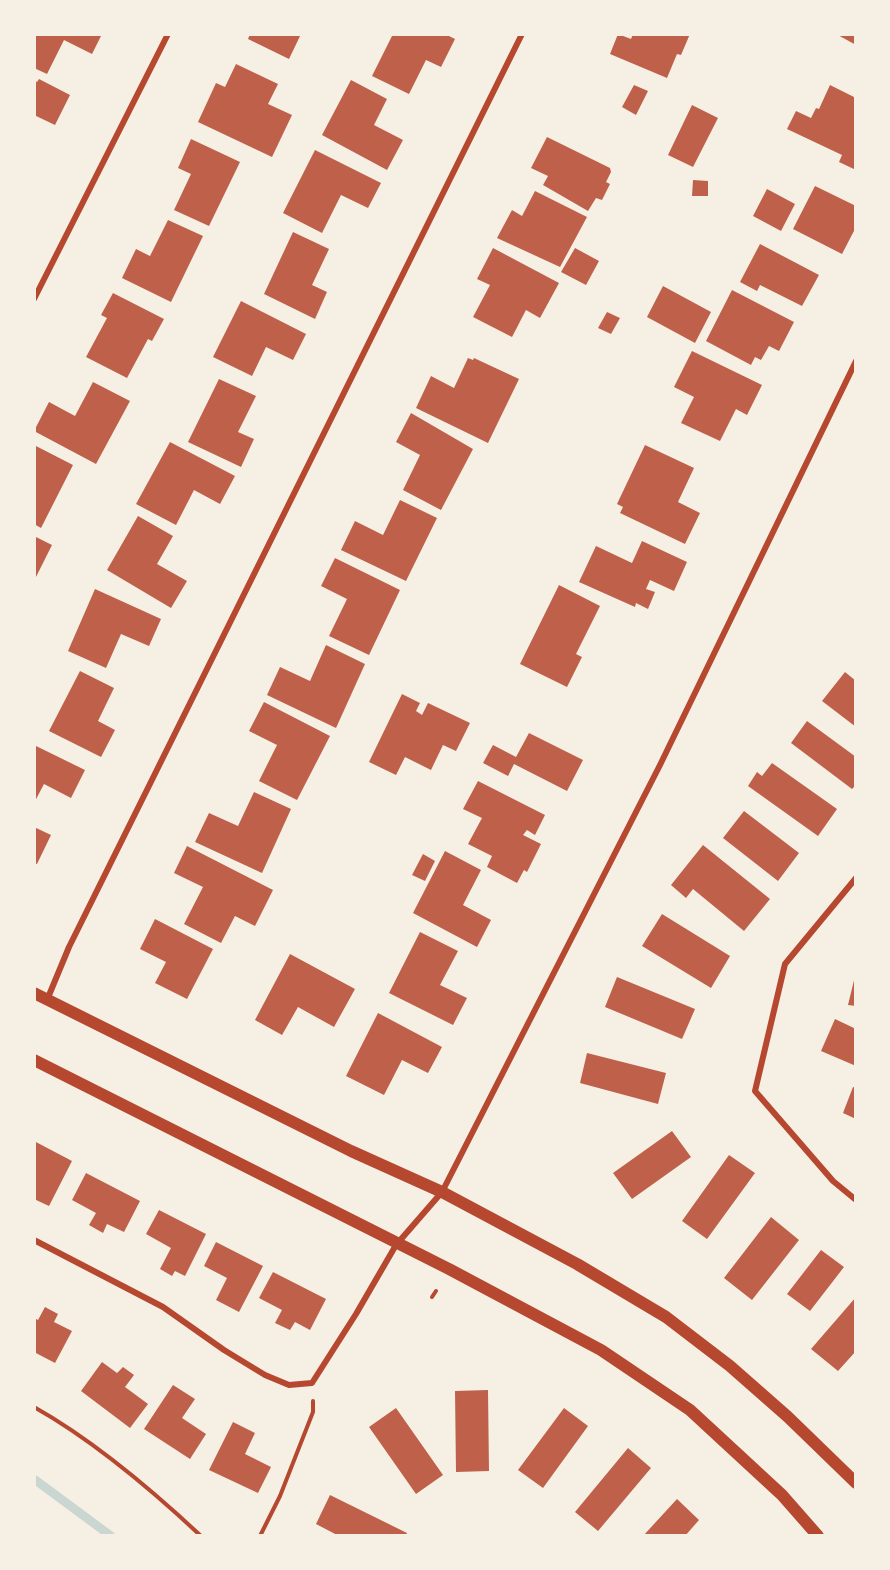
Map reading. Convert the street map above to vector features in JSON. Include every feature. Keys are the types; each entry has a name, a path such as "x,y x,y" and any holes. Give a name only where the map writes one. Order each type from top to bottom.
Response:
{"main road":[{"path":"34,993 351,1151 442,1192 577,1264 666,1317 730,1366 788,1417 855,1483"},
{"path":"34,1060 396,1245 449,1269 601,1350 690,1410 782,1495 818,1536"}],"street":[{"path":"34,299 168,34"},
{"path":"47,1001 69,947 522,34"},
{"path":"34,1240 164,1307 224,1350 266,1375 289,1385 312,1383 396,1245 442,1192 658,769 855,361"},
{"path":"855,878 785,964 755,1091 832,1181 855,1200"}],"path":[{"path":"432,1297 436,1291"},
{"path":"260,1536 280,1496 313,1412 312,1383"},
{"path":"34,1407 60,1421 176,1511 201,1536"}],"building":[{"path":"34,34 102,34 92,54 64,40 47,74 34,68"},
{"path":"250,34 301,34 289,59 248,39"},
{"path":"393,34 445,34 455,39 441,67 426,60 409,94 372,76"},
{"path":"618,34 631,39 633,34 690,34 681,55 677,54 667,78 610,54"},
{"path":"836,34 856,34 856,45"},
{"path":"236,64 278,84 268,104 292,115 272,157 198,122 216,83 225,87"},
{"path":"39,79 70,95 55,125 34,115 34,80 37,82"},
{"path":"351,80 387,99 374,125 403,140 387,170 322,135"},
{"path":"634,85 648,91 636,115 622,107"},
{"path":"830,85 856,98 856,170 839,162 842,155 787,129 796,111 811,118 816,108 819,109"},
{"path":"692,105 718,118 693,167 668,155"},
{"path":"547,137 610,168 611,172 606,182 610,184 602,200 596,198 588,211 543,185 548,176 531,168"},
{"path":"191,139 240,162 209,226 174,210 191,174 178,168"},
{"path":"315,150 381,183 368,208 341,195 322,233 283,213"},
{"path":"693,180 708,181 708,196 692,196"},
{"path":"815,186 856,206 856,227 842,254 793,229"},
{"path":"767,189 795,204 781,231 753,216"},
{"path":"535,191 587,217 560,267 497,238 512,210 522,216"},
{"path":"168,220 203,236 171,302 122,278 136,249 150,256"},
{"path":"293,232 329,249 312,285 327,292 315,319 264,294"},
{"path":"760,244 819,275 802,306 760,285 757,291 740,282"},
{"path":"493,248 559,283 540,318 526,310 512,337 473,317 490,285 477,279"},
{"path":"575,248 599,261 586,285 561,272"},
{"path":"663,286 711,312 695,343 647,317"},
{"path":"732,290 794,322 779,351 769,346 761,360 755,357 751,365 706,341"},
{"path":"113,293 164,319 152,341 148,339 127,378 86,357 107,318 101,315"},
{"path":"241,301 306,334 293,360 266,347 252,376 213,357"},
{"path":"607,312 620,318 611,334 598,328"},
{"path":"692,351 762,385 747,415 736,409 720,441 681,423 694,397 674,387"},
{"path":"468,358 473,360 474,358 519,379 488,443 416,408 431,376 454,388"},
{"path":"219,379 256,396 238,432 254,439 241,467 188,442"},
{"path":"93,382 130,401 96,464 34,431 49,402 75,416"},
{"path":"411,413 473,449 441,510 403,490 420,455 396,442"},
{"path":"170,442 235,476 220,504 194,490 176,525 136,504"},
{"path":"34,445 73,465 41,528 34,524"},
{"path":"645,445 694,468 678,502 700,513 685,544 620,513 623,507 617,504"},
{"path":"400,500 437,518 406,581 341,550 355,521 383,535"},
{"path":"138,516 173,536 157,564 187,581 171,608 107,570"},
{"path":"34,536 52,545 34,581"},
{"path":"642,541 687,562 674,591 650,580 646,589 655,592 648,609 636,603 635,607 579,582 596,546 632,563"},
{"path":"335,558 400,590 369,655 329,636 347,599 321,586"},
{"path":"559,585 600,606 576,654 582,657 567,687 520,664"},
{"path":"95,589 161,619 149,646 121,634 106,668 68,651"},
{"path":"326,645 365,664 336,728 267,695 280,667 310,681"},
{"path":"80,671 114,688 98,721 115,730 101,757 49,731"},
{"path":"845,672 856,681 856,727 822,701"},
{"path":"402,694 420,703 416,711 422,715 428,703 470,723 456,751 443,745 431,770 405,757 396,775 369,762"},
{"path":"264,702 330,736 297,800 259,781 277,745 249,731"},
{"path":"807,721 856,757 856,785 852,789 791,743"},
{"path":"529,733 583,760 567,791 514,764 508,776 483,763 493,745 516,757"},
{"path":"34,745 85,770 71,798 44,784 34,803"},
{"path":"772,763 837,809 818,836 748,786 757,772 762,776"},
{"path":"478,781 545,815 535,835 527,830 523,835 541,844 527,872 524,870 517,883 487,867 492,856 468,844 482,818 463,809"},
{"path":"254,792 291,809 262,873 195,842 209,813 238,826"},
{"path":"744,811 799,853 778,881 723,838"},
{"path":"34,827 51,835 37,864 34,863"},
{"path":"703,845 770,899 744,931 693,889 686,898 671,885"},
{"path":"187,846 273,890 255,926 235,916 221,943 184,924 203,887 174,873"},
{"path":"445,851 481,870 463,905 491,920 477,947 413,913"},
{"path":"423,854 435,861 425,881 412,875"},
{"path":"662,914 730,956 711,988 642,946"},
{"path":"155,919 213,949 187,999 155,983 166,962 140,949"},
{"path":"420,932 458,951 440,985 467,998 453,1025 389,993"},
{"path":"290,954 355,989 334,1027 298,1007 282,1035 255,1020"},
{"path":"856,972 856,1006 848,1005"},
{"path":"617,977 695,1009 682,1039 605,1007"},
{"path":"378,1013 442,1047 428,1073 402,1060 384,1095 346,1076"},
{"path":"835,1019 856,1029 856,1066 821,1051"},
{"path":"587,1053 666,1073 658,1104 580,1083"},
{"path":"853,1087 856,1088 856,1119 843,1113"},
{"path":"672,1131 691,1157 632,1199 613,1173"},
{"path":"34,1141 72,1161 49,1206 34,1199"},
{"path":"729,1155 755,1173 707,1239 682,1221"},
{"path":"86,1173 140,1201 124,1232 107,1224 103,1233 89,1225 96,1213 72,1200"},
{"path":"159,1210 206,1234 185,1276 175,1271 172,1276 160,1269 171,1248 146,1234"},
{"path":"771,1217 799,1240 752,1300 724,1278"},
{"path":"216,1242 263,1266 239,1312 216,1300 227,1278 204,1266"},
{"path":"821,1250 844,1267 810,1311 787,1294"},
{"path":"273,1272 326,1299 310,1330 295,1322 290,1330 275,1323 282,1310 259,1298"},
{"path":"856,1297 856,1351 838,1371 811,1349"},
{"path":"45,1307 58,1314 54,1322 72,1331 55,1363 34,1352 34,1318 38,1320"},
{"path":"102,1362 117,1373 123,1367 134,1375 125,1387 148,1404 130,1428 81,1391"},
{"path":"173,1385 195,1399 182,1418 206,1434 190,1459 144,1429"},
{"path":"488,1390 489,1471 456,1472 455,1391"},
{"path":"396,1408 443,1475 416,1494 369,1427"},
{"path":"564,1408 588,1426 543,1488 518,1470"},
{"path":"233,1422 255,1433 245,1454 271,1467 258,1493 209,1470"},
{"path":"628,1448 651,1468 598,1531 575,1512"},
{"path":"330,1495 407,1533 406,1536 339,1536 316,1524"},
{"path":"677,1499 699,1520 685,1536 643,1536"}],"waterway":[{"path":"34,1479 111,1536"}]}
